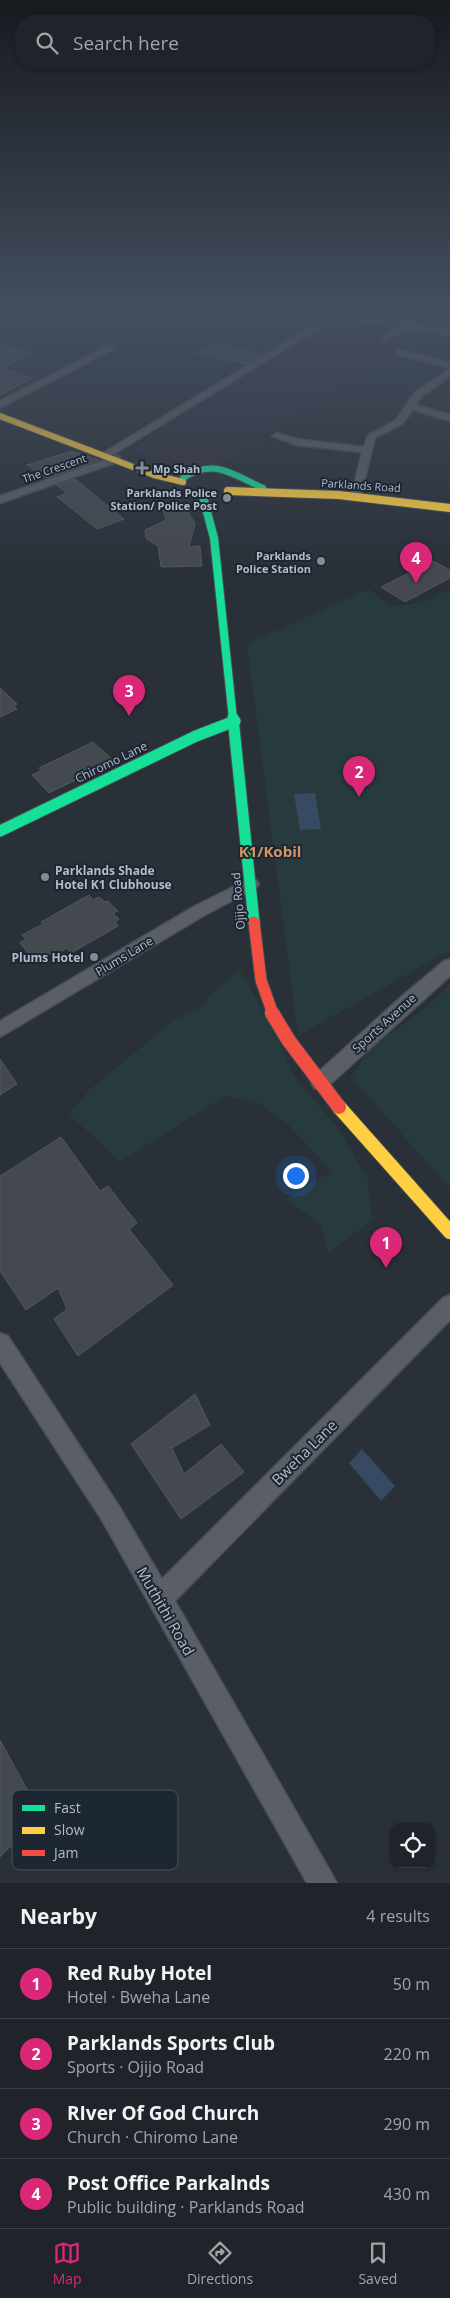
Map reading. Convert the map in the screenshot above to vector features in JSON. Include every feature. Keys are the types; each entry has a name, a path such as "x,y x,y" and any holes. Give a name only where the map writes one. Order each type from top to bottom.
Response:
{"main road":[{"path":"0,416 153,472 154,474 182,482 186,487 216,493 235,487 238,477"},
{"name":"Parklands Road","path":"191,470 206,467 222,468 269,491"},
{"path":"153,472 191,470"},
{"path":"182,482 183,478 191,470"},
{"name":"Parklands Road","path":"216,493 269,491 420,503 450,508"},
{"path":"207,505 216,493"},
{"name":"Ojijo Road","path":"216,493 207,505 214,538 230,697 235,721 258,958 266,998 278,1023 350,1122 450,1232"},
{"name":"Chiromo Lane","path":"2,826 196,736 235,721"}],"street":[{"path":"0,405 12,399"},
{"path":"111,457 203,399"},
{"path":"356,497 371,437 399,422 415,399"},
{"path":"411,406 450,418"},
{"path":"277,436 296,442 367,450"},
{"name":"The Crescent","path":"0,500 111,457"},
{"name":"Plums Lane","path":"0,1030 199,911 250,884"},
{"name":"Sports Avenue","path":"320,1082 407,1002 450,966"},
{"name":"Bweha Lane","path":"159,1599 450,1305"},
{"name":"Muthithi Road","path":"0,1344 111,1514 323,1883"}],"shaded area":[{"path":"210,399 320,399 220,465 175,467 129,450"}],"green space":[{"path":"450,588 450,950 298,1036 247,644 369,589 389,606 422,603"},
{"path":"239,969 277,1035 294,1076 339,1129 368,1180 372,1220 328,1253 322,1226 286,1199 331,1171 288,1124 257,1102 225,1096 120,1162 69,1114 88,1091 175,1019 203,1007 211,993"},
{"path":"450,985 450,1188 351,1077 370,1049 428,1006"}],"water":[{"path":"315,793 321,829 300,830 294,794"},
{"path":"362,1449 395,1486 381,1501 349,1463"}],"building":[{"path":"72,451 98,460 46,478 27,465"},
{"path":"75,479 124,519 97,529 57,497 67,493 56,485"},
{"path":"186,508 195,524 189,547 200,546 202,566 161,567 158,546 146,538 145,530 166,520 163,510"},
{"path":"433,561 450,570 450,578 405,602 381,587"},
{"path":"0,688 17,704 14,706 17,709 0,717"},
{"path":"93,742 114,761 49,793 32,775 42,770 39,768"},
{"path":"89,895 93,900 99,897 105,902 108,901 118,911 113,913 119,919 115,922 118,926 71,953 67,948 60,952 58,949 43,958 39,953 33,957 29,954 20,943 26,939 22,935"},
{"path":"0,1059 17,1084 0,1095"},
{"path":"61,1137 100,1191 108,1186 137,1223 129,1229 173,1285 78,1356 54,1319 67,1309 58,1288 26,1310 0,1271 0,1176"},
{"path":"195,1394 210,1425 172,1448 184,1474 221,1444 244,1472 181,1519 131,1444"},
{"path":"0,1740 27,1790 12,1790 12,1845 0,1857"}],"traffic: fast":[{"path":"183,482 183,478 193,471 213,468 223,470 263,488"},
{"path":"202,493 214,538 254,922"},
{"path":"0,831 196,736 235,721"}],"traffic: slow":[{"path":"0,416 154,475 183,482"},
{"path":"228,491 339,495 450,508"},
{"path":"339,1107 350,1122 450,1232"}],"traffic: jam":[{"path":"254,922 261,980 272,1013 289,1041 339,1107"}],"place":[{"name":"Mp Shah","path":"142,468"},
{"name":"Parklands Police Station/ Police Post","path":"227,498"},
{"name":"Parklands Police Station","path":"321,561"},
{"name":"Post Office Parkalnds","path":"416,583"},
{"name":"RIver Of God Church","path":"129,716"},
{"name":"Parklands Sports Club","path":"359,797"},
{"name":"Parklands Shade Hotel K1 Clubhouse","path":"45,877"},
{"name":"Plums Hotel","path":"94,957"},
{"name":"Red Ruby Hotel","path":"386,1268"}],"district":[{"name":"K1/Kobil","path":"270,851"}]}
